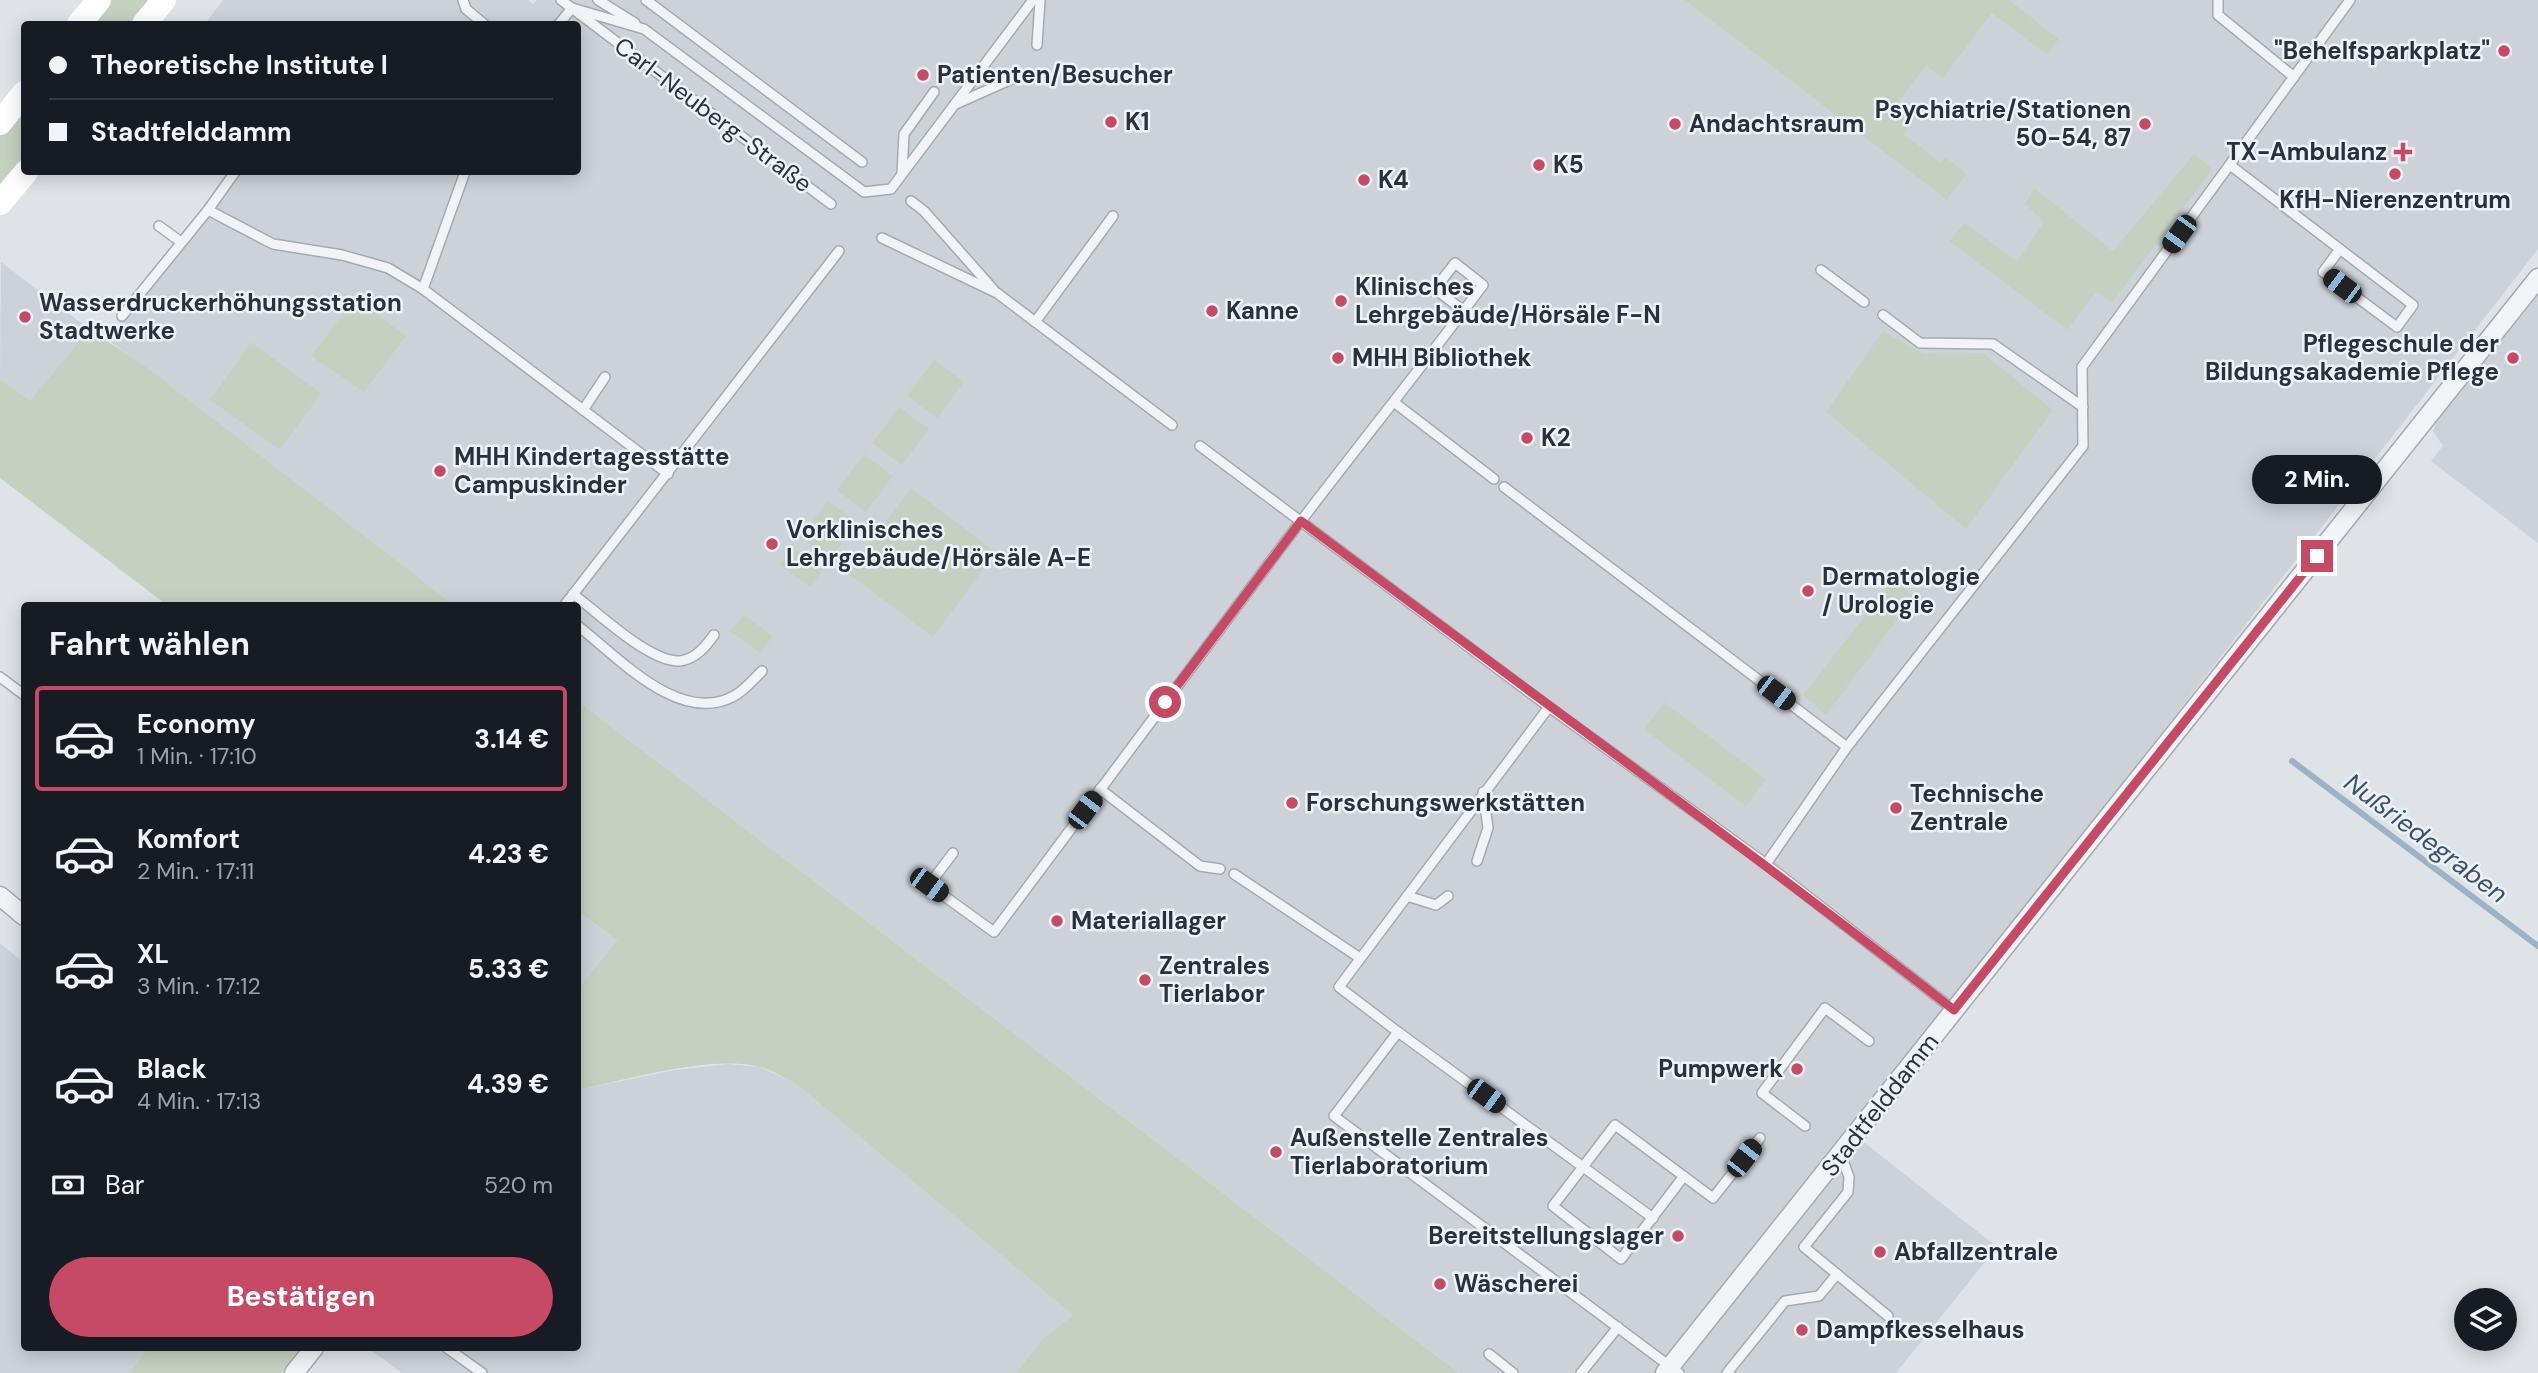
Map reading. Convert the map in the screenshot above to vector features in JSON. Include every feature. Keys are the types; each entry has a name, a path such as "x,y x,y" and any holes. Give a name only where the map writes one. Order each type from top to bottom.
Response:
{"main road":[{"path":"82,21 99,0"},
{"path":"146,21 164,0"},
{"path":"0,123 21,97"},
{"path":"0,203 23,175"}],"street":[{"name":"Stadtfelddamm","path":"1671,1371 1954,1010 2538,278"},
{"path":"0,896 21,914"},
{"path":"294,1373 312,1351"}],"lane":[{"path":"463,0 466,9 480,21"},
{"name":"Carl-Neuberg-Straße","path":"561,0 831,204"},
{"path":"598,0 644,29 864,192 891,189 1033,0"},
{"path":"646,0 862,162"},
{"path":"1037,45 1040,0"},
{"path":"2218,0 2218,15 2294,77"},
{"path":"1766,864 1847,747 2083,446 2082,367 2350,0"},
{"path":"561,21 572,8 644,29"},
{"path":"955,104 1012,79"},
{"path":"902,175 904,134 934,92"},
{"path":"2230,164 2340,249 2413,306 2397,327 2323,272 2340,249"},
{"path":"122,316 208,211 233,175"},
{"path":"423,289 464,175"},
{"path":"911,201 924,211 997,293 1172,425"},
{"path":"208,211 273,244 342,255 388,268 423,289 668,474"},
{"path":"1035,322 1113,216"},
{"path":"159,226 181,243"},
{"path":"882,238 997,293"},
{"path":"567,602 839,251"},
{"path":"953,853 929,885 994,932 1301,521 1395,403 1464,311 1483,285 1455,263 1435,289 1464,311"},
{"path":"1821,270 1864,302"},
{"path":"1883,316 1920,343 1993,344 2083,407"},
{"path":"583,410 605,377"},
{"path":"1395,403 1494,479"},
{"path":"1200,446 1549,707 1766,864 1954,1010"},
{"path":"1504,487 1847,747"},
{"path":"573,594 651,653 666,660 681,661 694,657 714,635"},
{"path":"581,628 660,690 681,701 703,705 722,702 736,695 762,671"},
{"path":"0,677 21,693"},
{"path":"1549,707 1339,986 1653,1218"},
{"path":"1100,789 1200,866 1220,869"},
{"path":"1477,861 1488,828 1483,792"},
{"path":"1234,874 1360,958"},
{"path":"1406,895 1436,905 1448,896"},
{"path":"1805,1126 1762,1093 1825,1008 1869,1041"},
{"path":"1398,1031 1334,1116 1618,1327 1671,1371"},
{"path":"1684,1176 1621,1259 1553,1206 1615,1125 1684,1176 1713,1198 1760,1138"},
{"path":"1841,1154 1849,1177 1848,1192 1804,1247 1888,1316"},
{"path":"1727,1373 1785,1301 1819,1296 1837,1274"},
{"path":"1581,1373 1618,1327"},
{"path":"451,1351 481,1373"},
{"path":"1489,1354 1513,1373"}],"shaded area":[{"path":"223,0 528,0 533,4 537,0 2538,0 2538,249 1851,1132 1997,1247 1896,1373 1459,1373 581,703 581,602 450,602 107,339 233,175 581,175 581,21 207,21"},
{"path":"1,262 89,329 30,402 0,379"},
{"name":"Pflegeschule der Bildungsakademie Pflege","path":"2538,293 2538,543 2431,461 2443,446 2433,431 2436,422"},
{"path":"581,913 617,940 581,985"},
{"path":"0,943 21,960 21,1351 146,1351 129,1373 0,1373"},
{"path":"728,1064 760,1067 795,1083 1074,1315 1041,1340 1016,1373 402,1373 372,1351 581,1351 581,1089 675,1070"}],"green space":[{"path":"99,0 165,0 148,21 82,21"},
{"path":"1685,0 2009,0 2059,39 2047,55 1992,13 1943,78 1926,66 1898,103 1916,117 1904,134 1940,162 1945,157 1967,174 1947,200"},
{"path":"21,97 22,175 0,205 0,123"},
{"path":"2194,154 2213,169 2112,303 2096,292 2067,330 1949,241 1965,223 2017,261 2044,222 2025,204 2034,188 2113,251"},
{"path":"355,298 406,336 364,392 311,356"},
{"path":"89,329 146,367 450,602 163,602 0,478 0,379 30,401"},
{"path":"1883,331 1924,354 1983,353 2053,410 1966,529 1826,412"},
{"path":"251,342 321,393 280,450 210,400"},
{"path":"934,360 964,382 937,418 907,396"},
{"path":"899,407 929,429 902,465 872,443"},
{"path":"864,454 893,476 866,512 837,490"},
{"path":"911,488 996,552 933,637 847,573"},
{"path":"828,501 858,523 831,559 801,537"},
{"path":"793,548 823,570 810,587 780,565"},
{"path":"1893,580 1914,597 1826,715 1803,695"},
{"path":"744,614 773,636 760,653 730,631"},
{"path":"1664,702 1766,779 1746,806 1644,729"},
{"path":"581,703 1459,1373 1016,1373 1041,1340 1073,1315 795,1083 760,1067 718,1064 669,1070 581,1089 581,985 617,940 581,913"},
{"path":"146,1351 299,1351 281,1373 129,1373"}],"waterway":[{"name":"Nußriedegraben","path":"2292,761 2538,946"}],"place":[{"name":"\"Behelfsparkplatz\"","path":"2504,51"},
{"name":"Patienten/Besucher","path":"923,75"},
{"name":"K1","path":"1111,122"},
{"name":"Andachtsraum","path":"1675,124"},
{"name":"Psychiatrie/Stationen 50-54, 87","path":"2145,124"},
{"name":"TX-Ambulanz","path":"2403,152"},
{"name":"K5","path":"1539,165"},
{"name":"KfH-Nierenzentrum","path":"2395,174"},
{"name":"K4","path":"1364,180"},
{"name":"Klinisches Lehrgebäude/Hörsäle F-N","path":"1341,301"},
{"name":"Kanne","path":"1212,311"},
{"name":"Wasserdruckerhöhungsstation Stadtwerke","path":"25,317"},
{"name":"MHH Bibliothek","path":"1338,358"},
{"name":"Pflegeschule der Bildungsakademie Pflege","path":"2513,358"},
{"name":"K2","path":"1527,438"},
{"name":"MHH Kindertagesstätte Campuskinder","path":"440,471"},
{"name":"Vorklinisches Lehrgebäude/Hörsäle A-E","path":"772,544"},
{"name":"Dermatologie / Urologie","path":"1808,591"},
{"name":"Forschungswerkstätten","path":"1292,803"},
{"name":"Technische Zentrale","path":"1896,808"},
{"name":"Materiallager","path":"1057,921"},
{"name":"Zentrales Tierlabor","path":"1145,980"},
{"name":"Pumpwerk","path":"1797,1069"},
{"name":"Außenstelle Zentrales Tierlaboratorium","path":"1276,1152"},
{"name":"Bereitstellungslager","path":"1678,1236"},
{"name":"Abfallzentrale","path":"1880,1252"},
{"name":"Wäscherei","path":"1440,1284"},
{"name":"Dampfkesselhaus","path":"1802,1330"}],"route":[{"path":"1165,702 1301,521 1549,707 1766,864 1954,1010 2317,556"}]}
